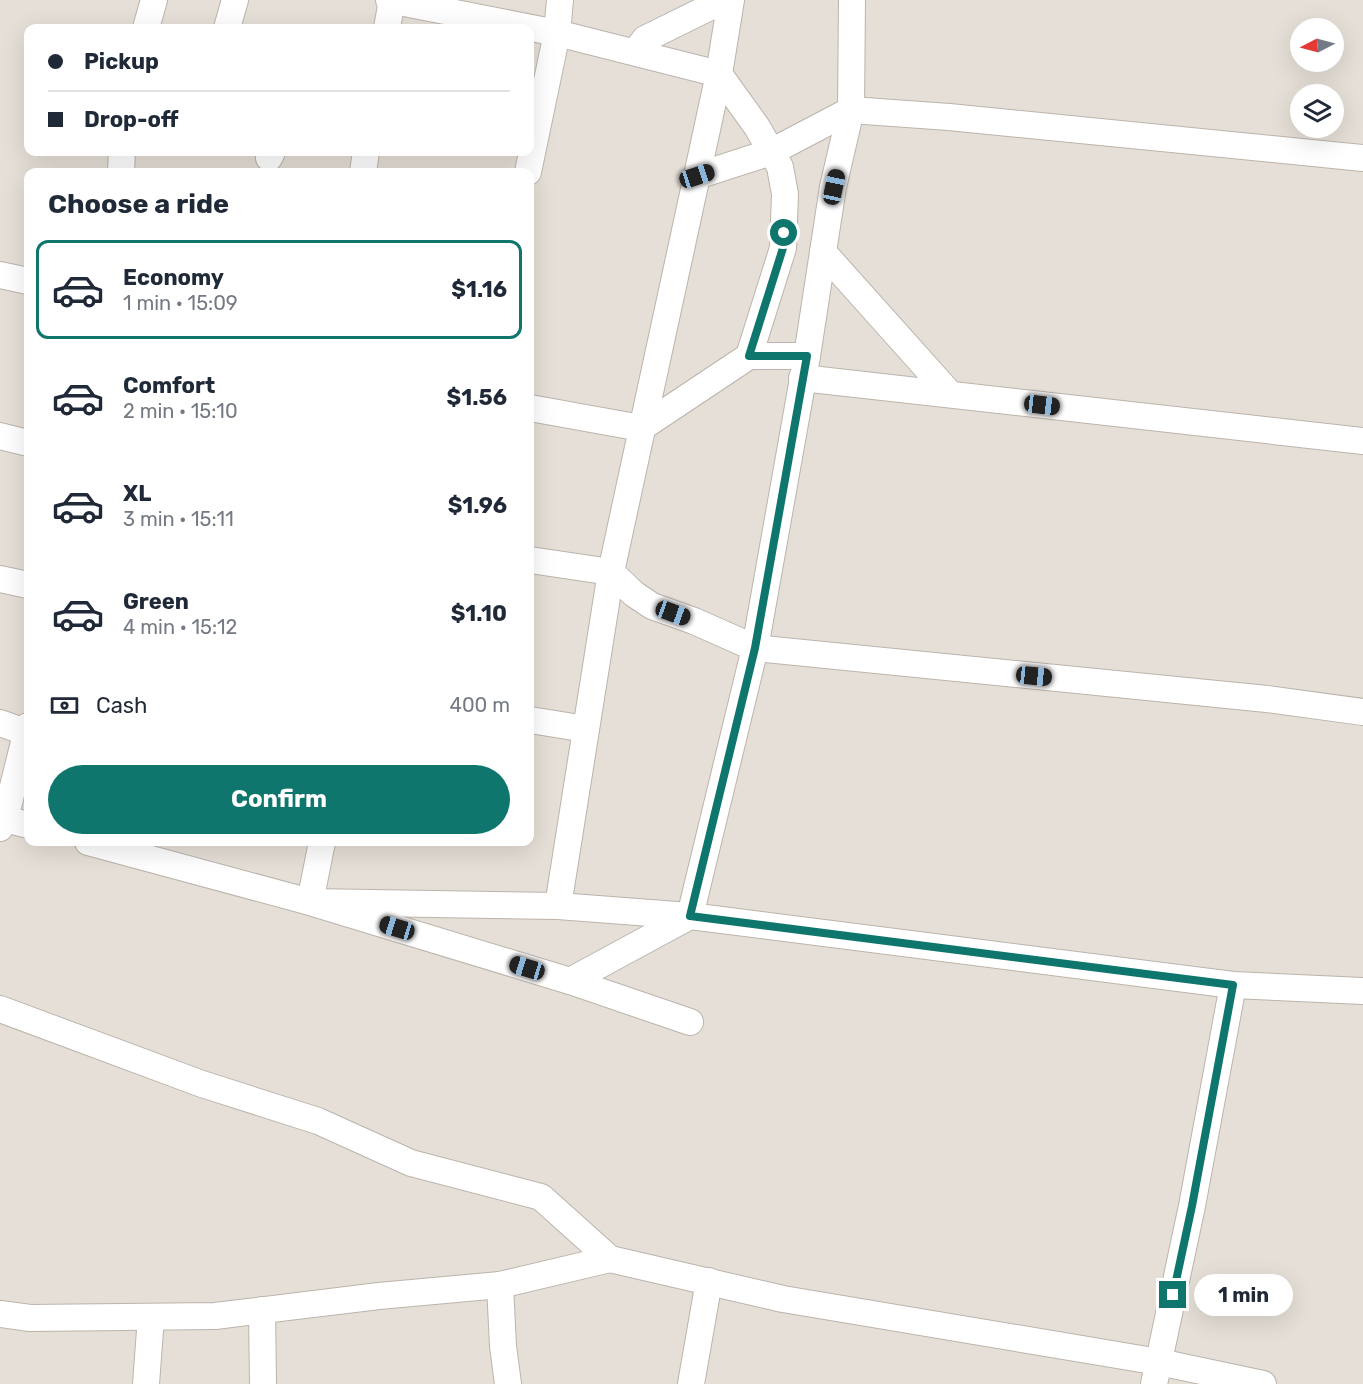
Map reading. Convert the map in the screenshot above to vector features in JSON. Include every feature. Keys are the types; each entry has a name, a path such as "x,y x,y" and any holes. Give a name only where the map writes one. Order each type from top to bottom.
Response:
{"street":[{"path":"147,24 154,0"},
{"path":"228,24 235,0"},
{"path":"388,24 391,0 512,24"},
{"path":"534,143 557,33 560,0"},
{"path":"635,52 645,39 724,0"},
{"path":"558,906 611,572 719,74 731,0"},
{"path":"570,981 690,916 755,648 834,187 850,110 852,0"},
{"path":"534,28 719,74 757,127 780,167 785,194 783,248 749,356 641,428 534,409"},
{"path":"697,176 771,152 850,110 961,118 1363,158"},
{"path":"823,252 950,394"},
{"path":"0,275 24,280"},
{"path":"749,356 950,394 1363,441"},
{"path":"0,436 24,442"},
{"path":"534,561 611,572 634,594 652,606 694,621 755,648 1267,699 1363,712"},
{"path":"0,579 24,584"},
{"path":"534,721 586,729"},
{"path":"0,723 24,729"},
{"path":"11,824 24,752"},
{"path":"103,846 310,902 570,981 690,1022"},
{"path":"310,902 321,846"},
{"path":"310,902 558,906 690,916 1233,985 1363,991"},
{"path":"1157,1373 1192,1206 1233,985"},
{"path":"0,1010 202,1084 318,1121 411,1163 541,1197 610,1259"},
{"path":"0,1314 30,1318 216,1316 379,1296 500,1285 610,1259 783,1299 1157,1373 1263,1384"},
{"path":"691,1384 709,1281"},
{"path":"500,1285 503,1347 508,1384"},
{"path":"262,1310 263,1384"},
{"path":"146,1384 151,1317"}],"shaded area":[{"path":"0,0 1363,0 1363,1384 0,1384"}],"route":[{"path":"784,233 783,248 749,356 807,356 755,648 690,916 1233,985 1173,1295"}]}
